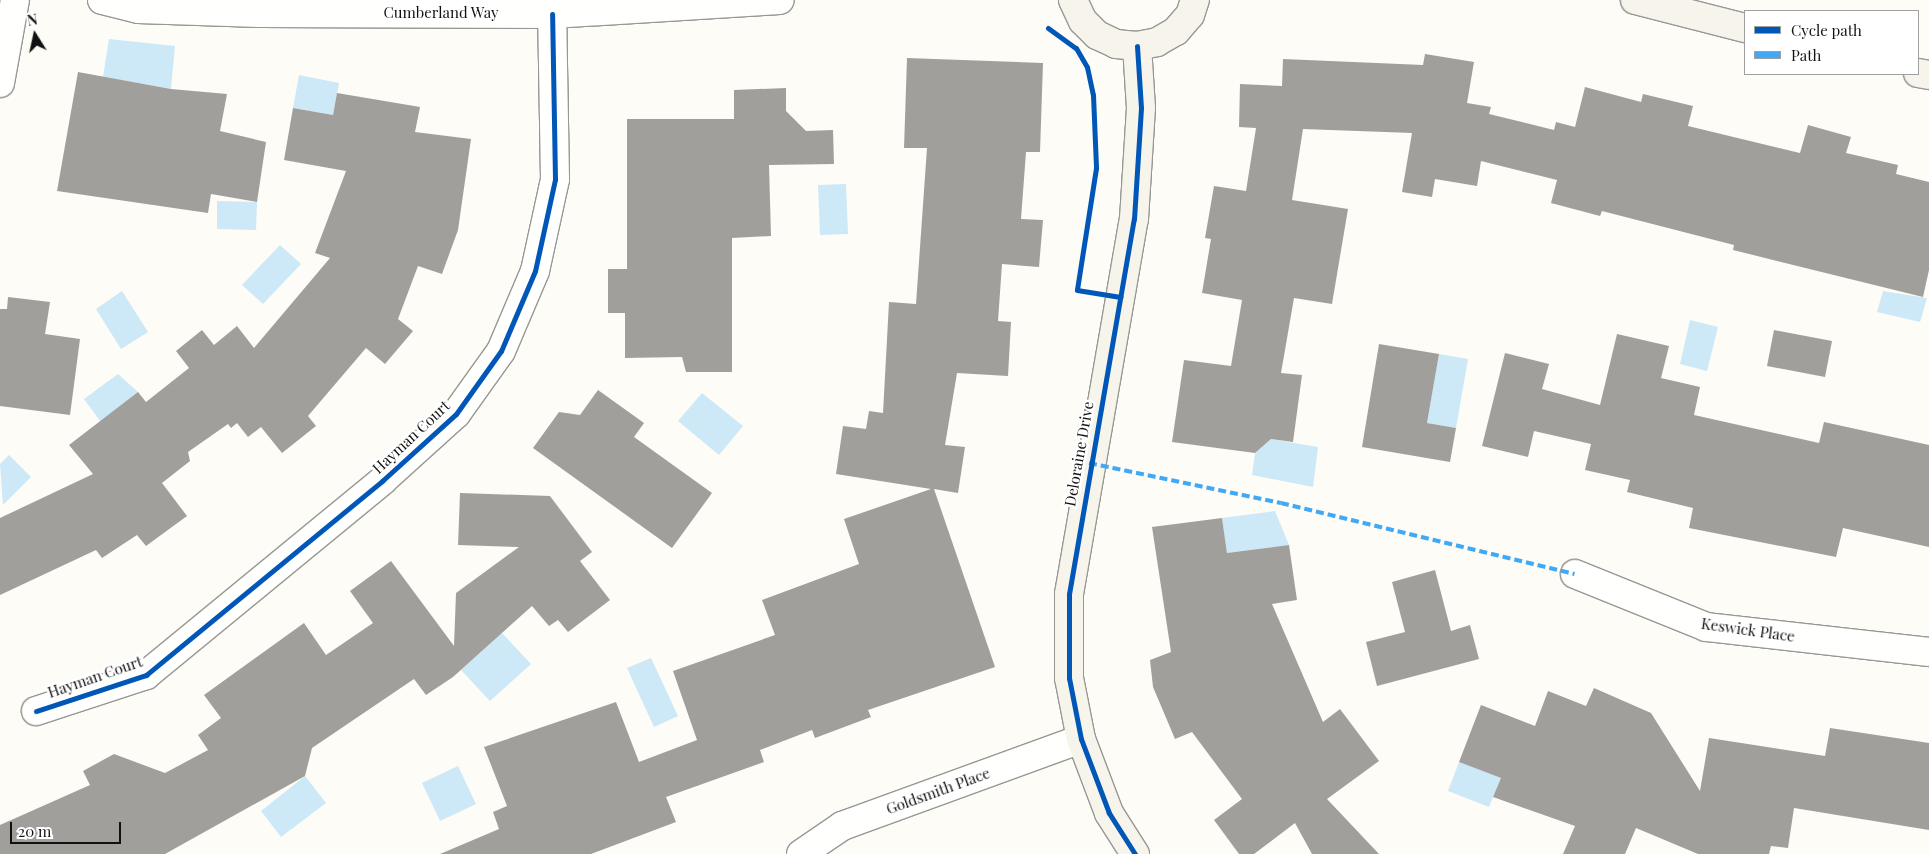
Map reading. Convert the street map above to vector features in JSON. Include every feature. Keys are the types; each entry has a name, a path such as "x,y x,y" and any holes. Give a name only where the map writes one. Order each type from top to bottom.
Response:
{"street":[{"path":"0,83 15,0"},
{"name":"Cumberland Way","path":"102,0 138,9 250,13 552,14 780,0"},
{"path":"1073,0 1082,21 1097,35 1116,44 1137,46 1157,42 1176,31 1190,15 1195,0"},
{"path":"1635,0 1744,28"},
{"name":"Hayman Court","path":"36,711 146,675 382,481 456,414 501,351 535,271 556,179 552,14"},
{"name":"Deloraine Drive","path":"1135,854 1109,812 1081,740 1069,678 1069,594 1134,218 1141,108 1137,46"},
{"name":"Keswick Place","path":"1575,574 1706,627 1929,652"},
{"name":"Goldsmith Place","path":"801,854 842,826 1081,740"}],"water":[{"path":"109,39 175,46 171,89 103,77"},
{"path":"299,75 339,83 333,115 293,108"},
{"path":"846,184 848,234 820,235 818,185"},
{"path":"217,201 257,202 256,230 217,229"},
{"path":"280,245 301,264 263,304 242,285"},
{"path":"122,291 148,332 121,349 96,309"},
{"path":"1883,291 1927,298 1920,322 1877,312"},
{"path":"1690,320 1718,327 1707,371 1680,364"},
{"path":"1439,354 1468,359 1456,428 1427,423"},
{"path":"118,374 138,392 103,425 84,399"},
{"path":"702,393 743,426 719,455 678,421"},
{"path":"1271,439 1318,447 1313,487 1252,475 1255,453"},
{"path":"9,455 31,477 3,505 0,464"},
{"path":"1275,511 1289,545 1227,553 1222,518"},
{"path":"502,633 531,664 490,701 461,670"},
{"path":"651,658 678,716 654,727 627,668"},
{"path":"1459,762 1501,778 1489,807 1448,791"},
{"path":"458,766 476,804 440,821 422,783"},
{"path":"305,776 326,803 281,837 261,811"}],"building":[{"path":"1425,54 1474,62 1467,103 1491,107 1489,114 1554,130 1556,122 1575,127 1585,87 1641,102 1643,94 1693,106 1688,126 1800,153 1808,125 1851,137 1846,153 1898,165 1896,174 1929,182 1929,270 1923,297 1733,250 1734,245 1602,211 1600,216 1551,203 1557,180 1481,161 1477,186 1435,179 1432,197 1402,192 1412,133 1303,129 1292,200 1348,209 1332,304 1294,298 1281,373 1302,375 1293,442 1271,439 1255,453 1172,442 1184,360 1231,366 1242,300 1202,293 1211,239 1205,238 1214,186 1246,191 1256,128 1239,127 1240,84 1282,86 1283,59 1423,65"},
{"path":"907,58 1043,63 1040,152 1026,152 1021,219 1043,220 1039,267 1002,264 998,321 1011,322 1008,376 957,373 945,445 965,447 958,493 934,489 995,667 868,710 871,717 815,738 812,730 760,750 764,762 666,797 676,822 591,854 440,854 499,829 493,812 507,806 484,747 616,702 639,762 697,740 673,671 775,635 762,600 859,564 844,519 931,489 836,474 843,426 866,429 869,411 883,413 889,302 916,304 927,148 904,148"},
{"path":"78,72 171,89 227,94 220,131 266,142 257,202 211,194 208,213 57,191"},
{"path":"786,88 786,111 806,131 833,130 834,164 769,165 771,236 732,238 732,372 686,372 682,357 625,358 625,313 608,313 608,269 627,269 627,119 734,119 734,90"},
{"path":"337,93 420,107 415,132 471,139 458,230 442,274 418,266 398,319 413,331 385,364 366,348 308,416 316,426 282,453 261,427 248,437 237,423 231,428 228,424 188,452 190,461 162,483 187,516 146,546 137,535 102,558 96,550 0,595 0,518 93,474 69,445 138,392 146,402 189,368 176,351 202,330 214,345 237,326 254,348 330,258 315,253 346,171 284,160 293,108 333,115"},
{"path":"8,297 50,302 45,334 80,339 70,415 0,406 0,309 7,309"},
{"path":"1774,330 1832,341 1825,377 1767,366"},
{"path":"1617,334 1669,346 1661,378 1700,387 1694,415 1819,443 1824,422 1929,445 1929,547 1843,528 1836,557 1689,528 1693,508 1627,492 1630,480 1585,470 1591,444 1534,431 1528,457 1482,446 1505,353 1549,364 1542,389 1600,405"},
{"path":"1379,344 1439,354 1427,423 1456,428 1450,462 1362,447"},
{"path":"598,390 644,423 634,437 712,493 672,548 533,448 559,412 580,415"},
{"path":"460,493 550,496 592,552 580,561 610,600 568,632 558,620 549,626 532,606 453,677 426,695 414,679 312,748 305,776 165,854 0,854 0,825 90,785 83,771 114,754 165,773 208,750 198,735 221,718 204,695 304,623 326,655 373,623 350,591 391,561 454,646 456,593 519,547 458,545"},
{"path":"1222,518 1227,553 1289,545 1297,600 1272,604 1323,722 1340,709 1379,761 1327,799 1379,854 1312,854 1295,823 1254,854 1239,854 1214,820 1242,799 1192,732 1175,739 1153,687 1150,660 1171,652 1152,527"},
{"path":"1435,570 1451,631 1470,625 1479,659 1377,686 1366,642 1405,632 1392,582"},
{"path":"1594,688 1651,713 1700,791 1709,738 1825,756 1830,728 1929,743 1929,830 1794,808 1788,848 1771,846 1769,854 1698,854 1636,828 1625,854 1563,854 1575,826 1493,797 1501,778 1459,762 1481,705 1535,726 1548,691 1586,706"}],"marked path":[{"path":"1089,463 1281,503 1575,574"}],"cycle path":[{"path":"36,711 146,675 382,481 456,414 501,351 535,271 555,179 552,14"},
{"path":"1048,28 1076,48 1087,67 1093,95 1096,168 1077,290 1120,297"},
{"path":"1135,854 1109,813 1081,739 1069,678 1069,594 1134,219 1141,108 1137,46"}]}
